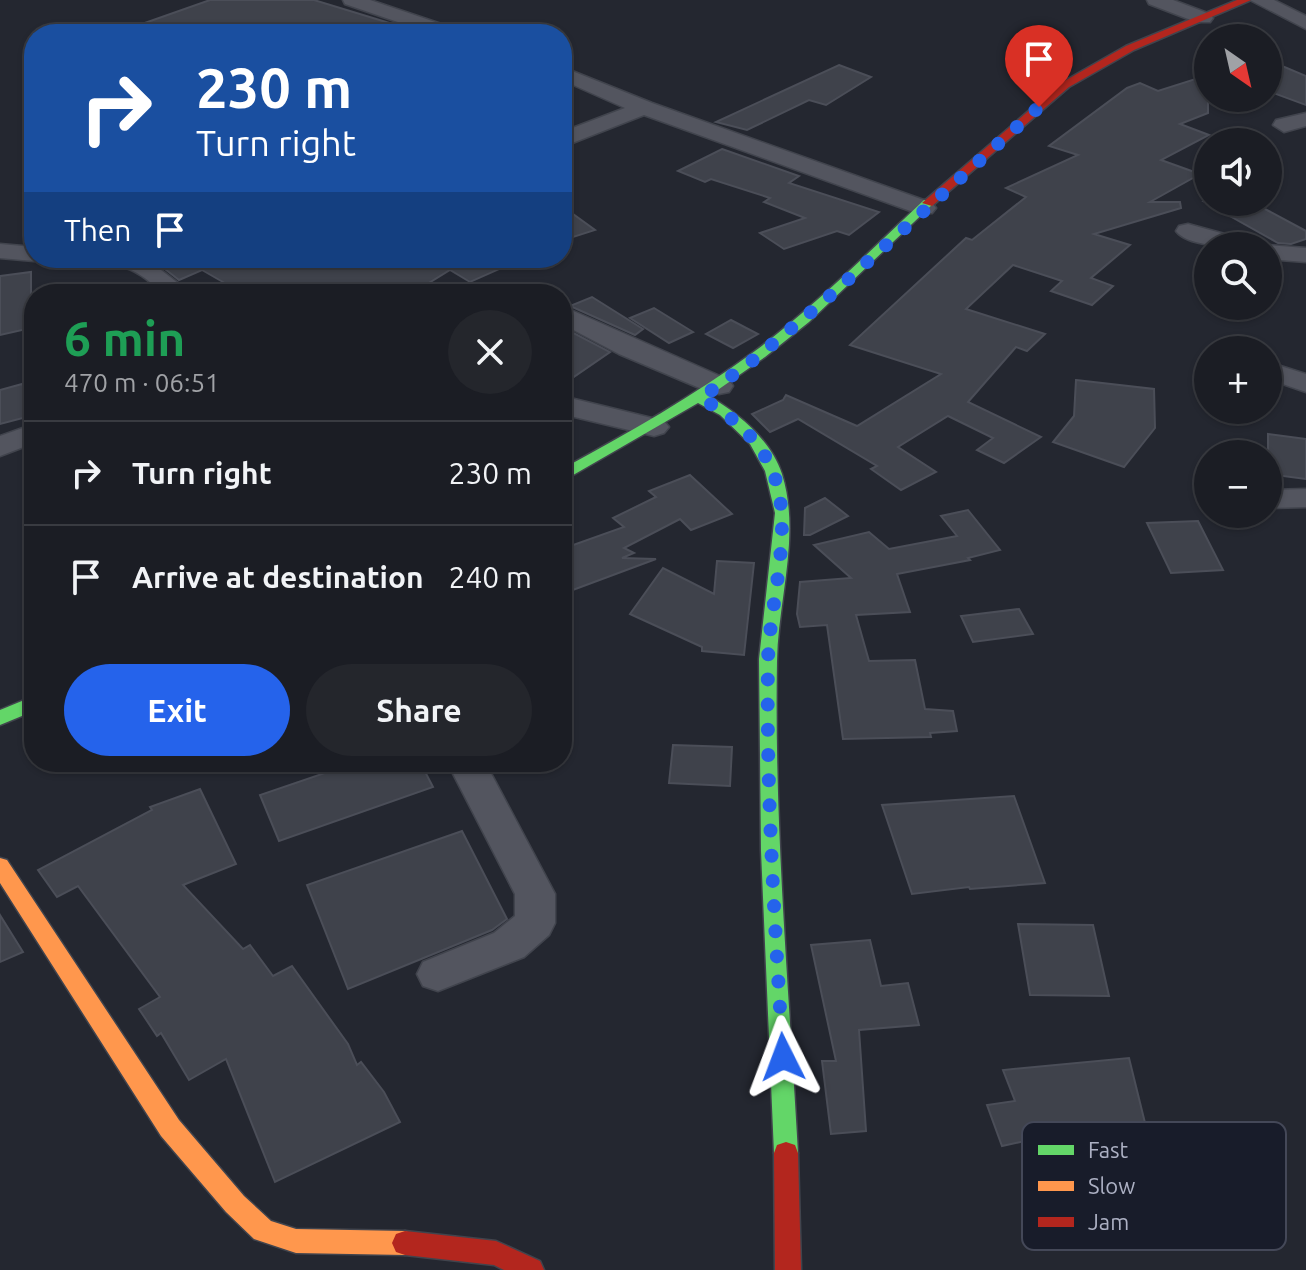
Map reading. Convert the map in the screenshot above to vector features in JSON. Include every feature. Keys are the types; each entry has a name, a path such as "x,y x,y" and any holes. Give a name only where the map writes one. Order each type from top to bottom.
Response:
{"street":[{"path":"352,0 406,24"},
{"path":"1156,0 1203,18"},
{"path":"572,470 654,427 710,392 823,302 1061,87 1132,47 1246,0"},
{"path":"1259,0 1306,23"},
{"path":"572,77 644,108 924,208"},
{"path":"572,136 644,108"},
{"path":"1284,125 1306,119"},
{"path":"1188,231 1194,233"},
{"path":"0,251 24,253"},
{"path":"1282,253 1306,255"},
{"path":"148,268 167,284"},
{"path":"572,319 710,392 725,412 756,442 773,471 783,513 768,659 771,851 785,1087 788,1270"},
{"path":"1282,375 1306,384"},
{"path":"572,407 654,427"},
{"path":"0,447 24,437"},
{"path":"1282,499 1306,498"},
{"path":"0,718 24,707"},
{"path":"438,974 509,945 535,923 535,894 471,772"},
{"path":"0,866 170,1128 235,1204 263,1230 296,1241 386,1241 477,1249 496,1253 531,1270"}],"building":[{"path":"210,0 314,0 393,24 142,24"},
{"path":"839,65 871,77 826,105 809,100 747,130 716,122"},
{"path":"1282,66 1306,76 1306,105 1282,96"},
{"path":"1194,79 1194,112 1208,112 1180,124 1194,129 1194,143 1161,160 1194,172 1194,177 1150,202 1180,202 1181,208 1094,234 1130,245 1091,278 1113,286 1092,305 1051,291 1062,281 1013,265 966,309 1045,334 1027,351 1016,347 968,402 1041,437 1004,463 977,450 993,438 948,416 898,447 936,472 901,490 871,469 877,466 798,419 770,432 752,414 783,400 786,395 857,426 941,374 850,345 966,238 972,240 1026,197 1006,188 1078,155 1049,146 1127,88 1140,83 1158,91"},
{"path":"722,149 799,176 789,183 879,212 849,235 837,231 784,249 760,233 805,218 764,202 770,198 711,179 705,182 678,171"},
{"path":"572,213 595,230 572,237"},
{"path":"1230,216 1278,216 1306,231 1306,239 1282,243 1282,232 1258,232"},
{"path":"164,268 502,268 470,282 450,270 427,284 226,284 202,270 179,280"},
{"path":"31,272 31,284 24,284 24,330 0,335 0,276"},
{"path":"592,297 643,329 635,335 572,305"},
{"path":"654,308 693,332 669,343 630,318"},
{"path":"731,320 758,334 733,348 706,334"},
{"path":"572,332 610,352 572,378"},
{"path":"1076,380 1154,389 1155,428 1124,467 1053,442 1074,416"},
{"path":"22,384 24,418 0,424 0,390"},
{"path":"1268,434 1306,439 1306,479 1282,476 1282,440 1268,440"},
{"path":"690,475 732,514 691,530 680,519 624,548 634,553 622,558 656,559 572,590 572,545 624,527 613,518 656,497 649,491"},
{"path":"825,498 848,516 804,535 805,508"},
{"path":"968,510 1000,550 968,558 970,560 897,574 910,612 856,615 869,661 915,660 925,709 953,711 957,731 930,733 931,737 843,739 827,625 800,627 797,614 800,582 851,578 814,545 869,532 889,549 957,536 941,516"},
{"path":"1194,521 1194,528 1202,528 1223,570 1171,573 1147,523"},
{"path":"717,561 754,563 744,655 702,651 702,647 630,614 663,568 714,594"},
{"path":"1019,609 1033,634 973,642 961,616"},
{"path":"673,745 732,747 730,786 669,783"},
{"path":"328,772 425,772 433,787 279,841 260,795"},
{"path":"200,789 236,864 183,885 243,949 250,945 273,976 292,966 348,1044 357,1065 361,1062 384,1092 400,1122 275,1182 226,1059 189,1080 161,1033 157,1036 139,1009 160,997 78,886 57,897 38,870 152,810 150,807"},
{"path":"1014,796 1045,883 912,894 882,805"},
{"path":"462,831 507,919 492,930 348,989 307,885"},
{"path":"0,915 23,952 0,962"},
{"path":"1018,924 1093,925 1109,996 1030,995"},
{"path":"870,940 881,986 908,983 919,1025 859,1030 866,1131 831,1134 822,1061 836,1061 811,945"},
{"path":"1129,1058 1145,1122 1022,1122 1022,1142 1002,1146 987,1105 1015,1101 1003,1070"}],"traffic: fast":[{"path":"572,469 688,403 760,354 825,300 928,203"},
{"path":"701,398 725,412 756,442 773,471 783,513 768,659 771,851 786,1153"},
{"path":"0,718 24,707"}],"traffic: slow":[{"path":"0,866 170,1128 235,1204 263,1230 296,1241 405,1243"}],"traffic: jam":[{"path":"928,203 1065,85 1130,48 1246,0"},
{"path":"786,1153 788,1270"},
{"path":"405,1243 496,1253 531,1270"}],"route":[{"path":"783,1057 771,851 768,659 783,513 773,471 756,442 725,412 701,398 752,361 823,302 993,145 1039,107"}]}
